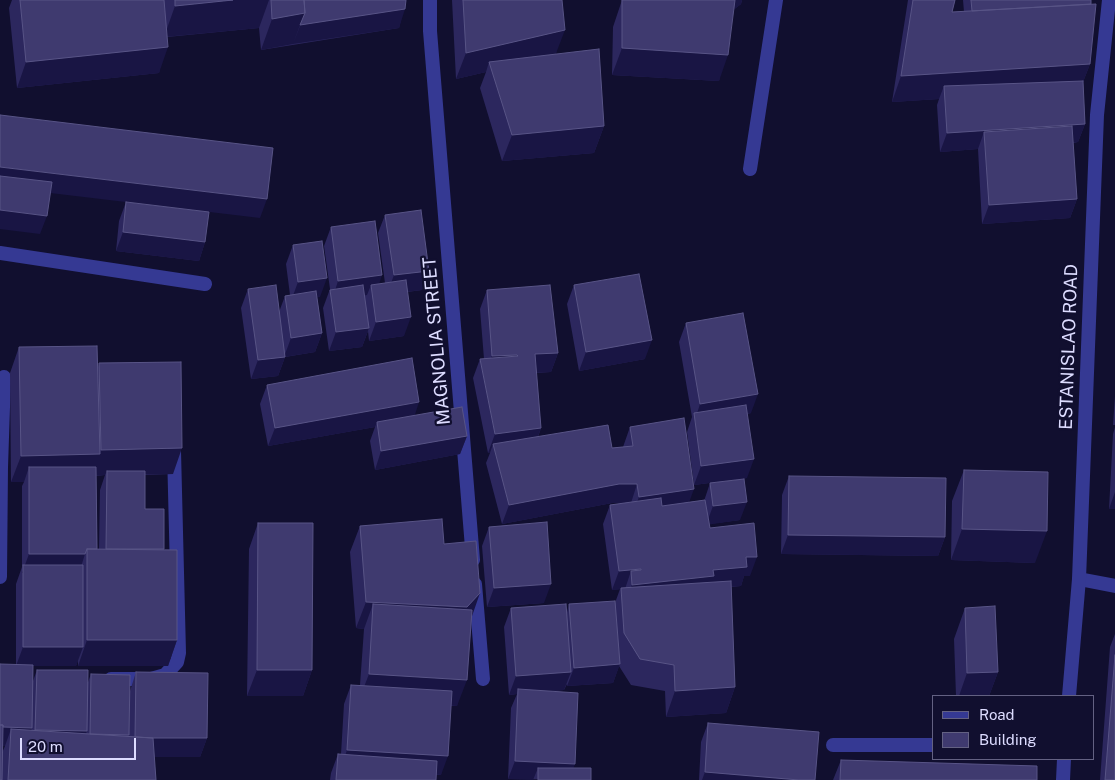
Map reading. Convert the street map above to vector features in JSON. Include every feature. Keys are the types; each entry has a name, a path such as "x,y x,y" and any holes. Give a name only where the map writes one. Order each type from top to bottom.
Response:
{"street":[{"name":"MAGNOLIA STREET","path":"430,0 430,31 483,679"},
{"path":"750,169 776,0"},
{"name":"ESTANISLAO ROAD","path":"1069,695 1079,579 1097,116 1109,0"},
{"path":"0,254 205,284"},
{"path":"0,578 4,377"},
{"path":"98,678 151,679 164,674 177,662 179,653 173,441"},
{"path":"1079,579 1115,586"},
{"path":"833,745 932,745"},
{"path":"1063,780 1064,760"}],"building":[{"path":"20,0 164,0 168,47 26,62"},
{"path":"175,0 233,0 175,6"},
{"path":"271,0 304,0 305,13 272,19"},
{"path":"304,0 406,0 405,9 300,25 305,13"},
{"path":"463,0 562,0 565,30 466,53"},
{"path":"622,0 735,0 728,55 622,48"},
{"path":"913,0 955,0 952,12 1096,4 1090,64 901,76"},
{"path":"971,0 1091,0 1091,4 972,11"},
{"path":"599,49 604,126 512,135 489,62"},
{"path":"1083,81 1085,124 947,133 944,86"},
{"path":"0,115 273,148 267,199 0,167"},
{"path":"1072,126 1077,199 989,205 984,132"},
{"path":"0,176 52,182 47,216 0,210"},
{"path":"126,202 209,212 205,242 123,232"},
{"path":"421,210 429,271 394,275 385,215"},
{"path":"375,221 382,275 338,281 331,227"},
{"path":"322,241 327,278 298,282 293,245"},
{"path":"639,274 652,340 586,352 574,285"},
{"path":"406,280 411,317 376,322 371,285"},
{"path":"276,285 285,357 258,360 248,289"},
{"path":"363,285 369,328 336,332 330,290"},
{"path":"550,285 558,353 535,354 541,428 495,434 480,359 518,356 492,356 487,290"},
{"path":"316,291 322,333 291,338 285,296"},
{"path":"743,313 758,394 700,404 686,323"},
{"path":"97,346 100,454 21,456 19,347"},
{"path":"412,358 419,402 275,428 267,385"},
{"path":"181,362 182,448 101,450 99,363"},
{"path":"746,405 754,459 701,466 694,413"},
{"path":"462,407 467,436 381,451 377,422"},
{"path":"684,418 694,489 639,497 637,484 619,484 509,505 493,444 608,425 612,448 633,446 630,427"},
{"path":"29,467 96,467 97,549 87,549 85,554 29,554"},
{"path":"964,470 1048,472 1047,531 962,529"},
{"path":"107,471 145,471 145,509 164,509 164,549 106,549"},
{"path":"789,476 946,478 945,537 788,535"},
{"path":"744,479 747,502 713,506 710,483"},
{"path":"661,498 662,506 705,500 710,528 754,523 757,557 746,557 747,567 713,570 714,576 632,585 631,571 641,569 619,571 610,505"},
{"path":"442,519 444,544 476,541 480,593 467,607 366,602 360,526"},
{"path":"547,522 551,584 494,588 489,527"},
{"path":"258,523 313,523 312,670 257,670"},
{"path":"87,549 177,550 177,640 87,640"},
{"path":"23,565 83,565 83,647 23,647"},
{"path":"731,581 735,687 675,691 674,665 640,659 624,633 621,588"},
{"path":"615,601 620,664 574,668 569,604"},
{"path":"373,604 472,610 467,680 369,674"},
{"path":"566,604 571,672 516,676 511,608"},
{"path":"995,606 998,672 967,673 965,608"},
{"path":"1115,655 1115,780 1105,780"},
{"path":"0,664 33,665 32,728 3,727 3,725 0,725"},
{"path":"37,670 88,670 87,731 35,730"},
{"path":"136,672 208,673 207,738 135,737"},
{"path":"91,674 130,675 129,735 90,734"},
{"path":"351,685 452,691 448,756 347,750"},
{"path":"518,689 578,693 575,764 515,761"},
{"path":"708,723 819,732 815,780 705,772"},
{"path":"0,725 3,725 2,780 0,780"},
{"path":"11,729 153,738 156,780 8,780"},
{"path":"338,754 437,761 436,780 336,780"},
{"path":"841,760 1037,766 1037,780 840,780"},
{"path":"538,768 591,768 591,780 538,780"}]}
